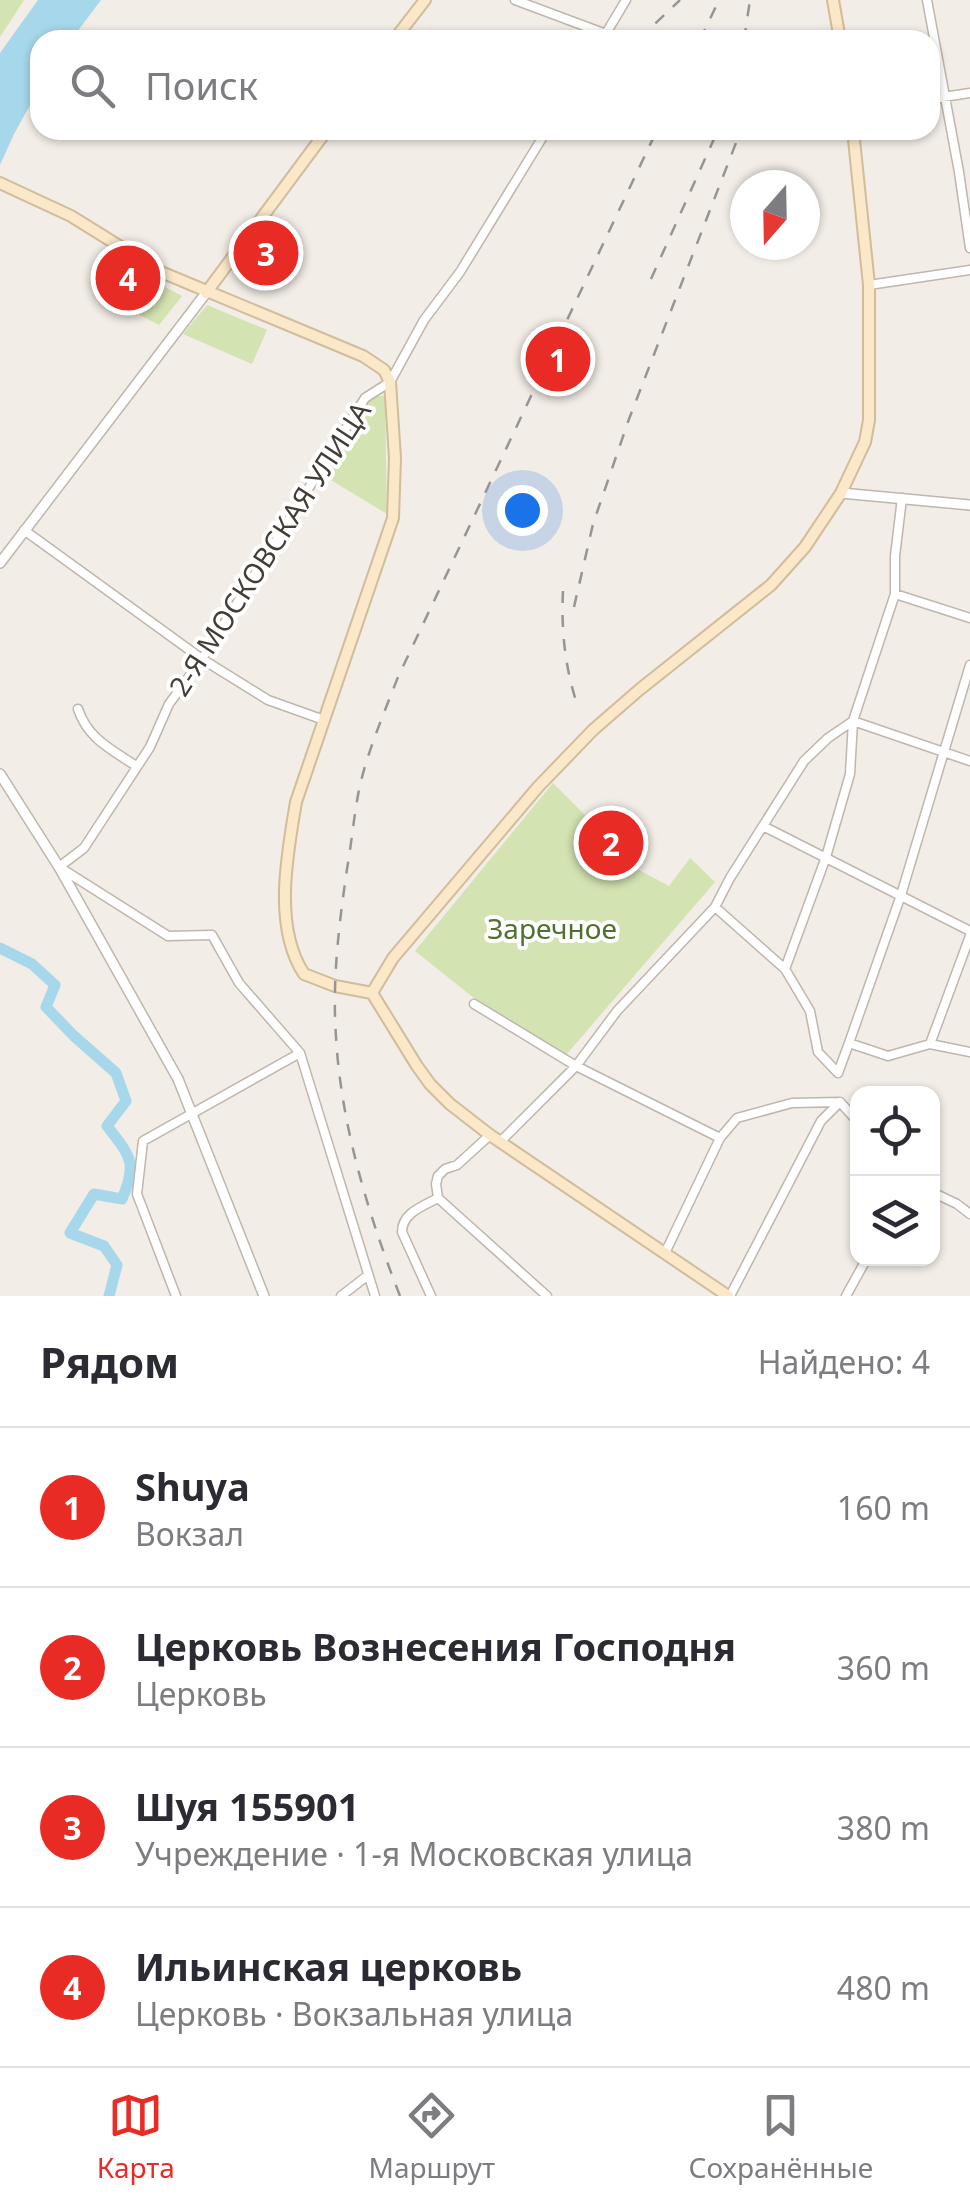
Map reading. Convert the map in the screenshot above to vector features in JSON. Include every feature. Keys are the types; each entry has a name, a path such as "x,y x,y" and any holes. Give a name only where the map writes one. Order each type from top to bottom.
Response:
{"main road":[{"path":"402,30 425,0"},
{"path":"833,0 838,30"},
{"path":"206,293 320,140"},
{"path":"372,993 393,958 538,786 639,690 771,585 805,547 840,493 864,442 868,420 868,285 854,140"},
{"path":"5,185 70,216 161,272 364,356 384,370 390,382 395,458 393,518 296,802 286,889 290,946 304,974 335,986 372,993 430,1084 450,1104 729,1296"}],"street":[{"path":"515,0 587,30"},
{"path":"608,30 626,0"},
{"path":"927,0 932,30"},
{"path":"940,74 960,172 970,248"},
{"path":"940,98 970,93"},
{"name":"2-Я МОСКОВСКАЯ УЛИЦА","path":"59,867 84,848 150,747 170,704 202,660 365,398 390,382 424,320 460,272 540,140"},
{"path":"868,285 970,270"},
{"path":"0,563 206,293"},
{"path":"840,493 970,505"},
{"path":"785,968 826,858 850,774 853,721 896,594 895,556 902,498"},
{"path":"24,530 202,660 268,700 324,720"},
{"path":"896,594 970,618"},
{"path":"714,907 785,968 810,1010 818,1052 838,1072 901,895 970,664"},
{"path":"78,708 91,735 136,766"},
{"path":"853,721 970,762"},
{"path":"500,1142 576,1066 617,1011 714,907 804,761 853,721"},
{"path":"0,774 59,867 178,1079 264,1296"},
{"path":"763,826 970,934 930,1044"},
{"path":"59,867 168,936 212,934 239,982 300,1053 374,1296"},
{"path":"474,1004 576,1066 720,1138"},
{"path":"849,1043 888,1056 930,1044 970,1052"},
{"path":"176,1296 137,1194 142,1141 300,1053"},
{"path":"729,1296 821,1121 840,1102"},
{"path":"665,1253 720,1138 737,1118 792,1103 840,1102 850,1113"},
{"path":"490,1135 457,1165 438,1176 438,1198 547,1296"},
{"path":"940,1196 970,1214"},
{"path":"431,1296 402,1225 406,1216 438,1198"},
{"path":"846,1296 863,1266"},
{"path":"342,1296 367,1276"}],"green space":[{"path":"0,0 24,0 0,37"},
{"path":"158,283 182,296 159,325 136,313"},
{"path":"207,305 267,330 252,364 183,334"},
{"path":"370,396 385,396 387,514 321,474"},
{"name":"Заречное","path":"553,783 587,817 575,836 669,886 690,858 715,882 566,1055 474,998 415,951"}],"water":[{"path":"38,0 101,0 78,30 30,30 30,105 0,165 0,53"}],"waterway":[{"path":"0,948 32,964 55,985 46,1007 116,1073 126,1101 107,1126 129,1160 130,1176 122,1199 94,1194 70,1233 104,1246 117,1265 109,1296"}],"railway":[{"path":"648,30 680,0"},
{"path":"705,30 719,0"},
{"path":"746,30 750,0"},
{"path":"400,1296 358,1169 336,1037 339,931 360,785 398,677 652,140"},
{"path":"651,279 714,140"},
{"path":"574,607 593,524 629,419 737,140"},
{"path":"563,591 565,648 577,704"}],"place":[{"name":"Шуя 155901","path":"266,253"},
{"name":"Ильинская церковь","path":"128,278"},
{"name":"Shuya","path":"558,359"},
{"name":"Церковь Вознесения Господня","path":"611,843"}]}
